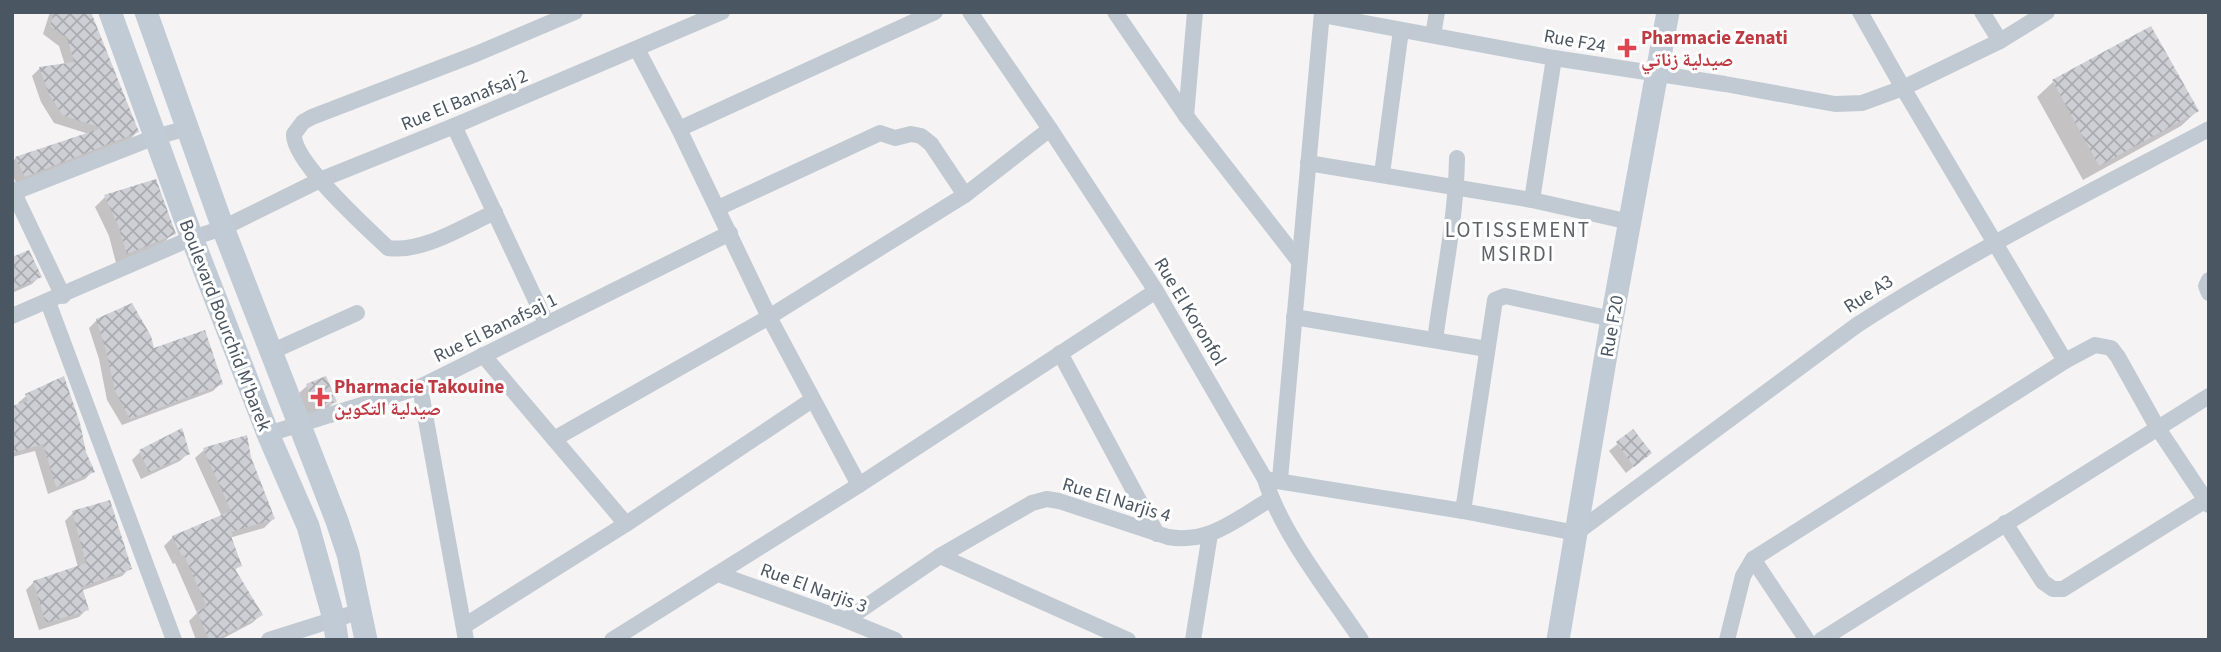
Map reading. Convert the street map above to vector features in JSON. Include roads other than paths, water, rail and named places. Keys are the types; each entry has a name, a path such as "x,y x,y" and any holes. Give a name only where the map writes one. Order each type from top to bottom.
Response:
{"main road":[{"name":"Boulevard Bourchid M'barek","path":"110,12 192,238 268,434 308,526 335,629"},
{"name":"Boulevard Bourchid M'barek","path":"146,12 223,228 301,424 348,554 366,640"},
{"name":"Rue F20","path":"1558,640 1612,319 1668,12"}],"street":[{"path":"495,212 420,246 401,250 388,248 320,180 295,144 294,134 303,122 575,12"},
{"name":"Rue El Banafsaj 2","path":"12,316 192,238 223,228 320,180 722,12"},
{"path":"680,129 935,12"},
{"name":"Rue El Koronfol","path":"970,12 1156,291 1273,479 1271,499 1307,561 1361,640"},
{"path":"1115,12 1186,117 1298,260"},
{"path":"1186,117 1195,12"},
{"path":"1433,35 1437,12"},
{"path":"1860,12 2065,361"},
{"path":"1982,12 2000,40"},
{"name":"Rue F24","path":"1322,14 1554,58 1835,104 1861,103 1903,88 2000,40 2047,12"},
{"path":"1322,14 1294,317 1273,479 1576,533"},
{"path":"1382,174 1401,30"},
{"path":"638,49 680,129 769,317 859,485"},
{"path":"1532,200 1554,58"},
{"path":"454,126 547,324"},
{"path":"174,640 113,482 55,299 13,191 155,137 188,128"},
{"path":"554,439 769,317 965,195 1050,129"},
{"name":"Rue A3","path":"1576,533 1857,325 1900,297 1996,242 2209,129"},
{"path":"718,208 880,133 895,138 911,134 921,136 931,144 965,195"},
{"path":"1435,340 1449,255 1457,158"},
{"path":"1308,163 1532,200 1630,222"},
{"name":"Rue El Banafsaj 1","path":"268,434 420,387 730,233"},
{"path":"2209,280 2206,286 2209,293"},
{"path":"612,640 859,485 1156,291"},
{"path":"1463,511 1495,300 1500,296 1612,319"},
{"path":"273,351 357,313"},
{"path":"1294,317 1487,349"},
{"path":"1727,640 1743,576 1753,559 2065,361 2095,345 2111,348 2157,427 2207,503 2063,589 2053,589 2043,582 2005,523"},
{"path":"1060,353 1157,534"},
{"path":"483,355 626,524"},
{"path":"420,387 465,633 813,400"},
{"path":"1821,640 2209,396"},
{"name":"Rue El Narjis 4","path":"846,620 940,556 1032,503 1047,499 1074,505 1157,534 1185,540 1210,534"},
{"path":"1193,640 1210,534 1271,499"},
{"path":"940,556 1128,640"},
{"path":"1753,559 1807,640"},
{"name":"Rue El Narjis 3","path":"718,574 895,640"},
{"path":"269,640 335,629 361,611"}],"place":[{"name":"Pharmacie Zenati صيدلية زناتي","path":"1627,48"},
{"name":"Pharmacie Takouine صيدلية التكوين","path":"320,397"}],"district":[{"name":"LOTISSEMENT MSIRDI","path":"1518,242"}]}
